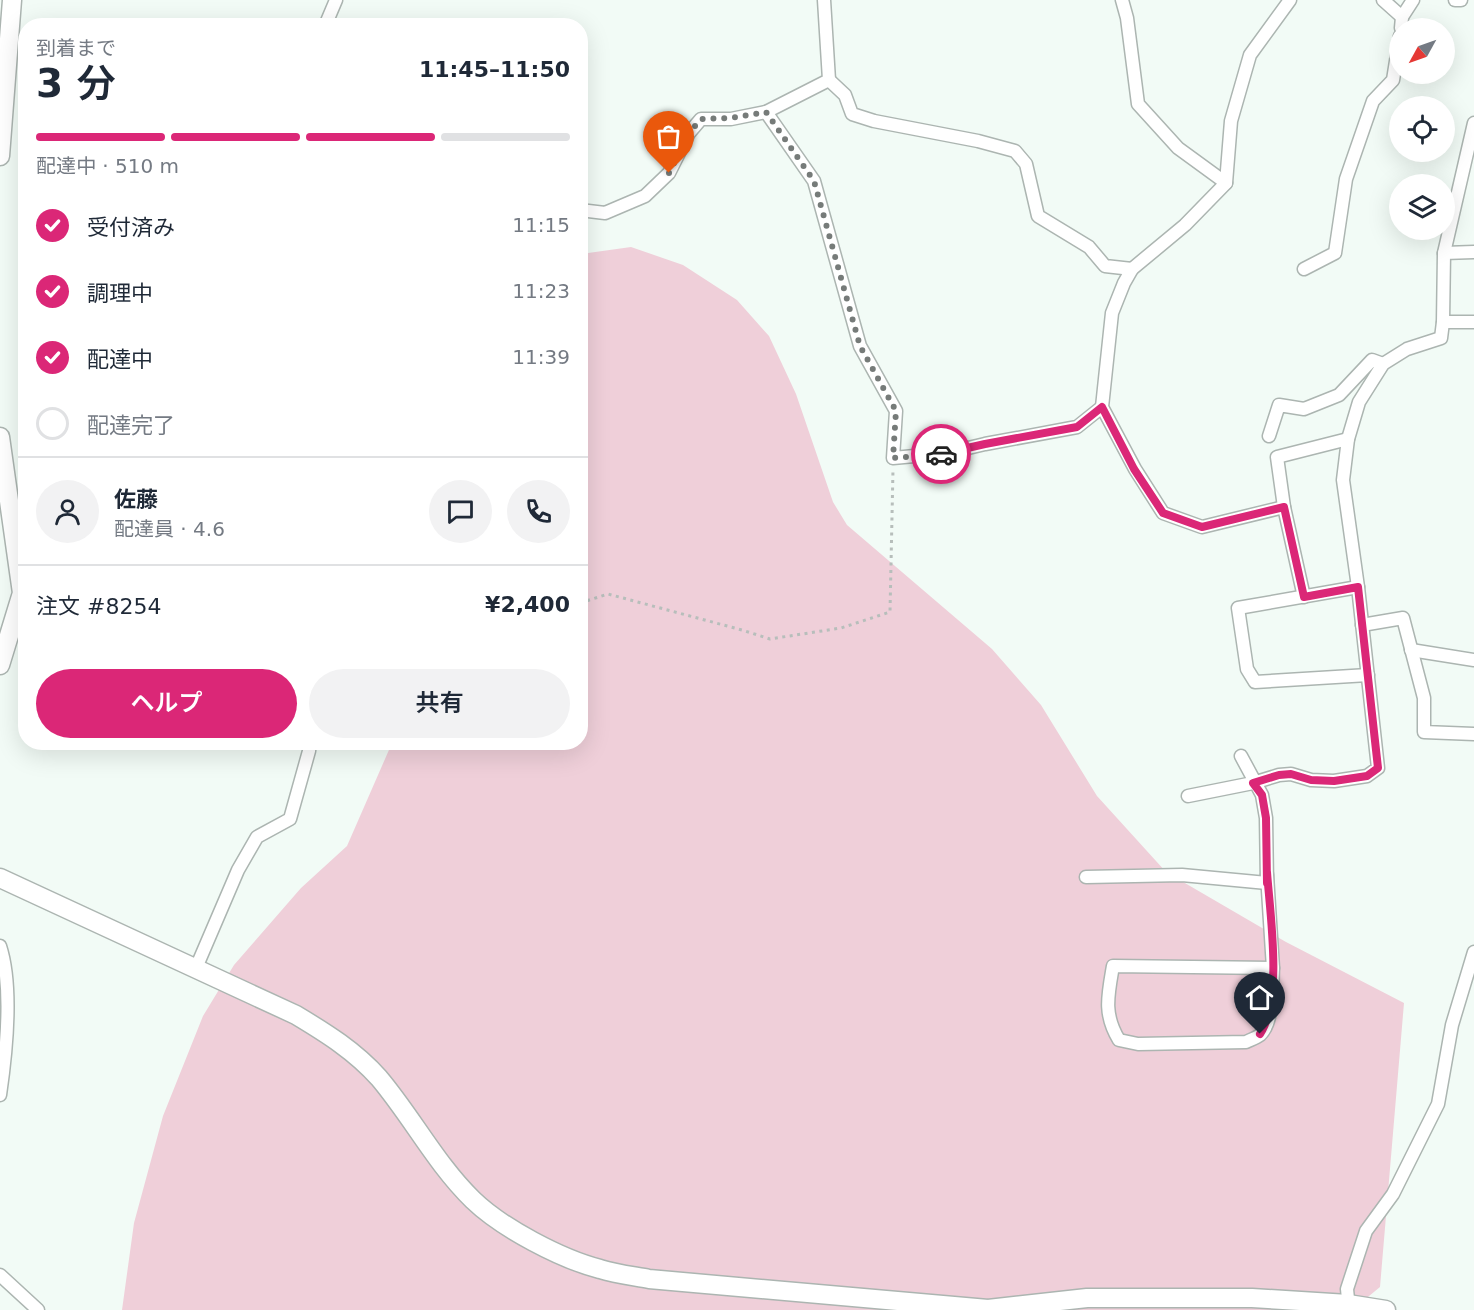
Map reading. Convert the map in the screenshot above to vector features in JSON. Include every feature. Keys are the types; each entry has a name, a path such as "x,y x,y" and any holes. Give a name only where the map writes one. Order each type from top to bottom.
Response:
{"street":[{"path":"0,156 12,0"},
{"path":"328,18 336,0"},
{"path":"824,0 829,80 845,95 852,114 874,121 978,141 1015,151 1026,164 1038,216 1089,247 1105,266 1132,269"},
{"path":"1122,0 1127,18 1138,104 1178,147 1226,183"},
{"path":"1284,507 1202,527 1163,513 1134,469 1102,407 1112,313 1124,282 1132,269 1185,225 1226,183 1232,122 1250,55 1290,0"},
{"path":"1383,0 1397,18"},
{"path":"1404,18 1413,0"},
{"path":"1455,0 1461,0"},
{"path":"588,211 605,213 645,196 669,173 689,133 701,119 731,118 766,112 829,80"},
{"path":"1304,269 1335,254 1346,179 1373,101 1389,84"},
{"path":"766,112 814,181 860,346 896,411 893,458 947,453 1077,427 1102,407"},
{"path":"1188,795 1253,783 1279,775 1291,774 1311,780 1334,781 1367,776 1378,768 1358,587 1343,480 1348,439 1359,402 1383,364 1407,349 1441,338 1444,253 1474,123"},
{"path":"1444,253 1474,252"},
{"path":"1443,322 1474,322"},
{"path":"1269,436 1279,405 1304,409 1339,395 1372,360 1383,364"},
{"path":"0,436 18,553"},
{"path":"1304,597 1284,507 1276,457 1348,439"},
{"path":"1358,587 1238,608 1247,669 1255,682 1368,675"},
{"path":"0,664 18,610"},
{"path":"1362,625 1403,618 1424,698 1424,732 1474,734"},
{"path":"1411,650 1474,660"},
{"path":"196,968 238,870 256,837 290,819 309,750"},
{"path":"1241,756 1253,783 1262,795 1266,818 1267,883"},
{"path":"1267,883 1267,872 1273,968 1270,1011 1266,1025 1260,1034 1246,1042 1138,1044 1119,1040 1110,1025 1107,998 1113,966 1273,968"},
{"path":"1086,877 1182,875 1267,883"},
{"path":"0,878 296,1015 341,1042 378,1077 408,1115 440,1163 474,1201 523,1235 554,1251 599,1269 649,1280 988,1309 1087,1298 1252,1298 1386,1310"},
{"path":"0,946 3,954 7,1002 5,1060 0,1095"},
{"path":"1349,1307 1347,1288 1366,1231 1393,1194 1438,1104 1452,1025 1474,952"},
{"path":"0,1275 38,1310"}],"path":[{"path":"588,600 608,594 770,639 841,628 890,612 893,458"}],"shaded area":[{"path":"631,247 683,265 737,300 769,336 796,394 833,502 847,525 992,649 1041,705 1097,796 1166,872 1286,942 1404,1003 1380,1287 1352,1310 122,1310 134,1223 163,1116 203,1016 234,965 301,888 347,846 389,750 588,750 588,253"}],"way so far":[{"path":"669,173 689,133 701,119 731,118 766,112 814,181 860,346 896,411 893,458 941,454"}],"route":[{"path":"941,454 1077,427 1102,407 1134,469 1163,513 1202,527 1284,507 1304,597 1358,587 1378,768 1367,776 1334,781 1311,780 1291,774 1253,783 1262,795 1266,818 1267,883 1267,872 1273,968 1270,1011 1266,1025 1260,1034"}]}
